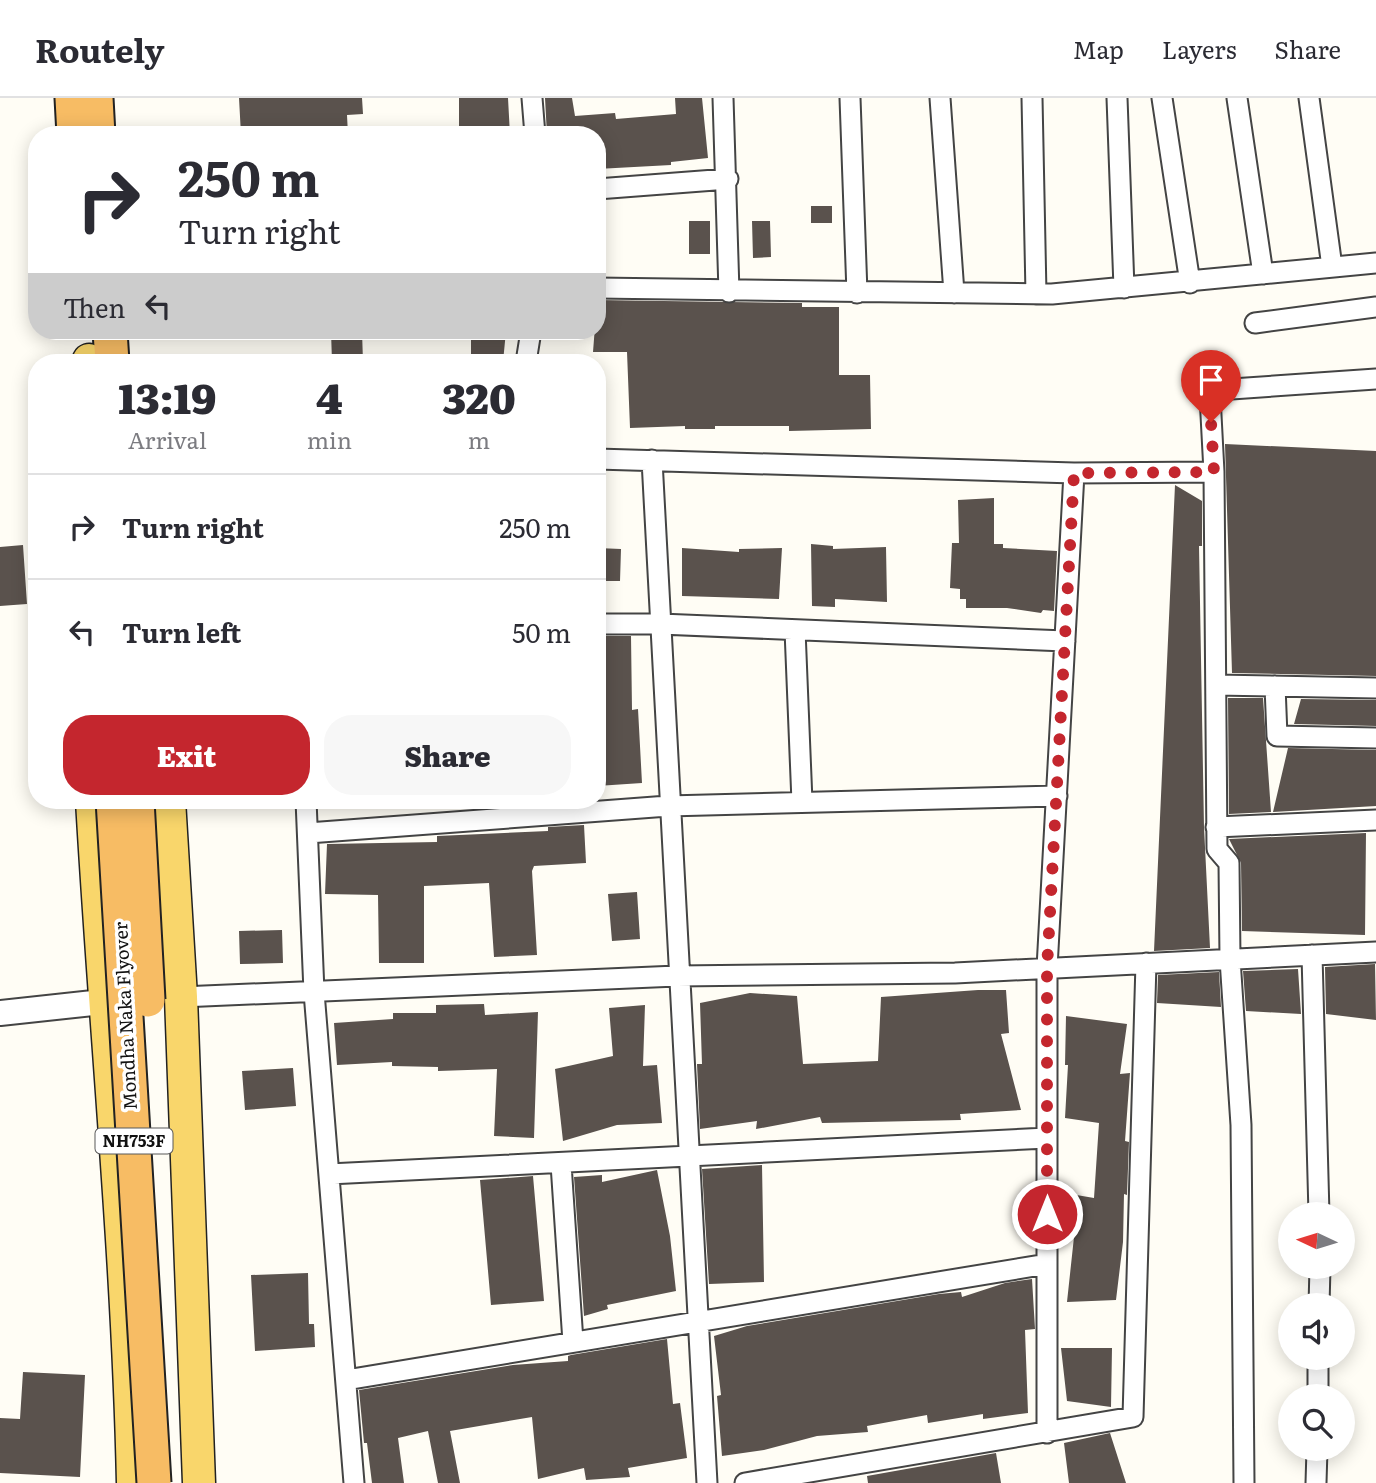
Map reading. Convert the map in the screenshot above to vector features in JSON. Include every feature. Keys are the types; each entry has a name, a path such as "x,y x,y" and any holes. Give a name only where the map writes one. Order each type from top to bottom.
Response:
{"highway":[{"path":"72,98 74,126"},
{"path":"96,98 98,126"},
{"name":"Mondha Naka Flyover","path":"114,809 153,1483"},
{"name":"Mondha Naka Flyover","path":"137,809 174,1483"}],"main road":[{"path":"93,809 104,1001 130,1332 133,1483"},
{"path":"170,809 181,997 199,1483"}],"street":[{"path":"532,98 534,126"},
{"path":"723,98 728,179 729,292"},
{"path":"850,98 856,293"},
{"path":"940,98 954,293"},
{"path":"1032,98 1036,294"},
{"path":"1116,98 1124,288"},
{"path":"1162,98 1190,283"},
{"path":"1237,98 1264,274"},
{"path":"1309,98 1332,267"},
{"path":"606,188 728,179"},
{"path":"606,288 1036,294 1190,283 1376,263"},
{"path":"1255,323 1376,307"},
{"path":"1244,1483 1241,1125 1230,959 1229,863 1216,849 1212,392 1376,379"},
{"path":"606,459 1074,473 1214,472"},
{"path":"652,460 668,806 706,1483"},
{"path":"1047,1433 1047,968 1074,473"},
{"path":"606,624 1065,640"},
{"path":"794,630 802,803"},
{"path":"1216,685 1376,688"},
{"path":"1275,686 1277,736 1376,738"},
{"path":"308,833 668,806 1056,796"},
{"path":"307,809 314,992 354,1483"},
{"path":"1216,827 1376,820"},
{"path":"0,1013 104,1001 181,997 677,976 955,973 1376,952"},
{"path":"1312,955 1319,1202"},
{"path":"746,1483 1133,1417 1146,963"},
{"path":"330,1174 1047,1138"},
{"path":"561,1164 573,1342"},
{"path":"346,1380 1047,1265"},
{"path":"1316,1483 1317,1461"}],"building":[{"path":"239,98 362,98 363,114 347,115 348,126 241,126"},
{"path":"459,98 508,98 510,126 459,126"},
{"path":"545,98 572,98 575,116 615,113 616,119 676,114 675,98 702,98 708,158 671,162 671,165 606,169 606,126 547,126"},
{"path":"811,206 832,206 832,223 811,223"},
{"path":"689,221 710,221 710,254 689,254"},
{"path":"752,221 770,221 771,257 753,258"},
{"path":"606,300 802,303 802,307 839,307 839,375 870,375 871,429 789,431 789,426 630,428 627,352 593,352 594,340 606,340"},
{"path":"331,340 362,340 363,354 332,354"},
{"path":"471,340 505,340 504,354 471,354"},
{"path":"1225,444 1376,451 1376,676 1232,673"},
{"path":"1175,485 1202,501 1202,546 1199,546 1204,827 1210,948 1154,951"},
{"path":"994,498 994,544 1003,544 1003,548 1057,551 1054,611 1043,610 1041,613 1007,608 966,608 966,599 960,599 960,589 950,588 952,543 959,543 958,500"},
{"path":"811,544 833,546 833,549 886,547 887,602 835,599 835,607 812,606"},
{"path":"23,545 27,604 0,606 0,547"},
{"path":"606,548 621,549 620,581 606,581"},
{"path":"682,548 739,552 739,549 782,548 779,599 682,596"},
{"path":"606,636 631,636 632,710 638,709 642,783 606,785"},
{"path":"1228,698 1263,698 1271,812 1229,814"},
{"path":"1301,699 1376,700 1376,726 1294,724"},
{"path":"1288,748 1376,750 1376,806 1273,812"},
{"path":"584,825 586,863 534,866 532,871 537,955 494,957 489,883 424,886 424,963 379,963 378,895 325,894 327,844 437,842 437,836 548,831 548,827"},
{"path":"1366,833 1365,935 1242,931 1241,863 1229,839"},
{"path":"637,892 640,939 612,941 608,894"},
{"path":"282,930 283,963 240,964 239,931"},
{"path":"1375,964 1376,1020 1326,1014 1325,967"},
{"path":"1298,969 1301,1014 1246,1011 1243,971"},
{"path":"1219,972 1221,1007 1157,1003 1158,975"},
{"path":"1006,990 1009,1033 1001,1034 1021,1110 960,1114 961,1120 822,1123 820,1117 756,1129 757,1121 700,1129 697,1064 702,1064 700,1003 750,993 797,996 803,1064 878,1061 881,997"},
{"path":"484,1004 485,1015 538,1012 534,1138 494,1136 497,1069 438,1071 438,1067 392,1066 392,1062 337,1065 334,1023 393,1019 393,1013 436,1013 436,1005"},
{"path":"645,1005 643,1066 657,1065 662,1123 617,1125 563,1141 555,1069 613,1056 609,1008"},
{"path":"1066,1016 1127,1024 1120,1074 1130,1073 1125,1141 1129,1142 1127,1195 1124,1194 1123,1242 1116,1300 1067,1302 1074,1237 1062,1235 1059,1192 1094,1198 1099,1123 1065,1118 1068,1065 1065,1065"},
{"path":"293,1068 296,1106 245,1110 242,1071"},
{"path":"762,1165 764,1282 709,1284 702,1169"},
{"path":"657,1170 670,1236 676,1291 607,1305 608,1309 584,1316 574,1177 602,1175 602,1182"},
{"path":"533,1176 544,1301 491,1305 480,1180"},
{"path":"308,1273 309,1324 314,1324 315,1347 255,1351 251,1275"},
{"path":"1032,1279 1035,1329 1025,1330 1028,1413 983,1419 983,1414 928,1423 927,1415 867,1426 868,1432 817,1436 764,1450 722,1456 717,1396 721,1395 714,1336 747,1326 939,1294 961,1292 962,1297 1005,1283"},
{"path":"667,1339 673,1404 680,1403 687,1458 628,1468 630,1477 586,1480 584,1468 538,1479 532,1417 450,1431 460,1483 438,1483 428,1431 398,1438 404,1483 372,1483 367,1443 364,1443 359,1390 513,1365 568,1361 568,1356 571,1355"},
{"path":"1061,1348 1112,1348 1111,1407 1067,1401"},
{"path":"23,1372 85,1375 80,1477 0,1473 0,1418 20,1419"},
{"path":"1110,1433 1126,1483 1069,1483 1064,1443"},
{"path":"996,1453 1001,1483 868,1483 867,1476"}],"route":[{"path":"1047,1214 1047,968 1074,473 1214,472 1211,422"}]}
